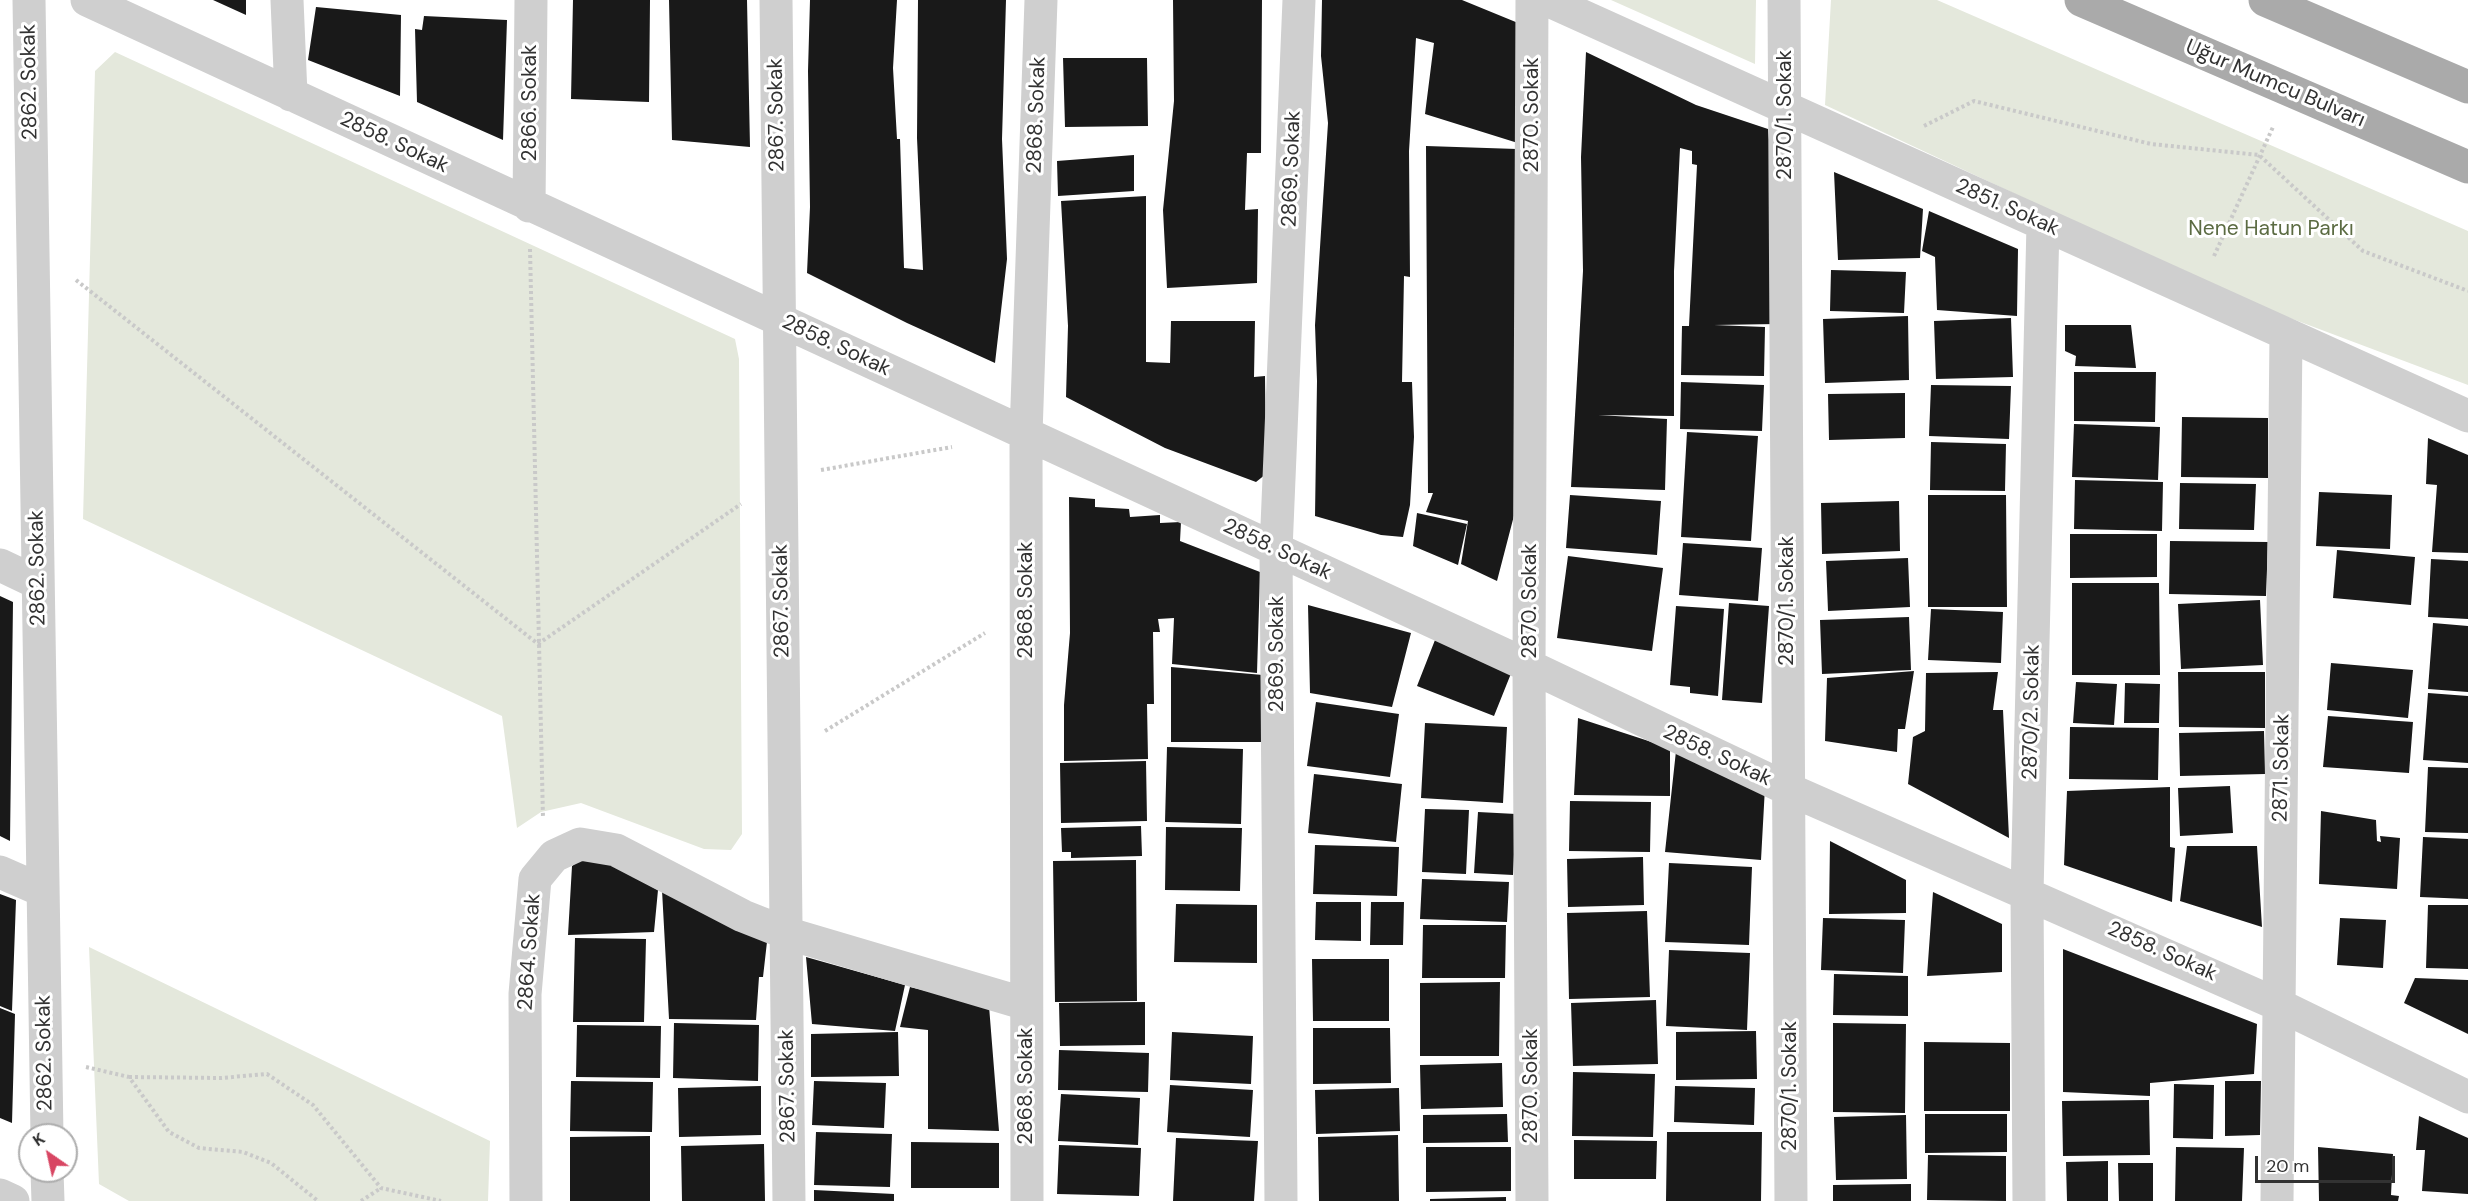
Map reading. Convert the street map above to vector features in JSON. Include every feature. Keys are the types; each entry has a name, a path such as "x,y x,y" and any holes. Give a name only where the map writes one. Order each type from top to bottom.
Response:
{"main road":[{"name":"Uğur Mumcu Bulvarı","path":"2081,0 2468,168"},
{"path":"2265,0 2468,87"}],"street":[{"name":"2862. Sokak","path":"29,0 41,890 47,1123"},
{"name":"2858. Sokak","path":"87,0 1529,666 1788,789 2027,892 2279,1005 2468,1097"},
{"path":"286,0 291,95"},
{"name":"2866. Sokak","path":"529,206 531,0"},
{"name":"2867. Sokak","path":"776,0 789,1201"},
{"name":"2868. Sokak","path":"1027,1201 1026,434 1041,0"},
{"name":"2869. Sokak","path":"1281,1201 1276,550 1299,0"},
{"name":"2870. Sokak","path":"1532,0 1529,666 1532,1201"},
{"name":"2851. Sokak","path":"1547,0 2468,417"},
{"name":"2870/1. Sokak","path":"1784,0 1791,1201"},
{"name":"2870/2. Sokak","path":"2029,1201 2027,892 2043,224"},
{"name":"2871. Sokak","path":"2277,1201 2286,335"},
{"path":"0,565 38,583"},
{"name":"2864. Sokak","path":"526,1201 526,983 535,879 554,856 580,844 616,850 743,916 786,933 1026,1004"},
{"path":"0,872 41,890"},
{"path":"48,1183 48,1201"},
{"path":"0,1195 13,1201"}],"path":[{"path":"2197,293 2289,91"},
{"path":"1878,149 1974,101 2151,144 2259,155 2363,251 2468,291"},
{"path":"529,206 541,812 554,856"},
{"path":"33,246 538,645"},
{"path":"538,645 781,477 956,446"},
{"path":"784,756 1026,607"},
{"path":"46,1058 129,1077 220,1078 267,1074 313,1105 381,1188 441,1201"},
{"path":"129,1077 169,1132 199,1148 243,1152 271,1163 318,1201"},
{"path":"361,1201 381,1188"}],"green space":[{"path":"1611,0 1756,0 1755,64"},
{"name":"Nene Hatun Parkı","path":"1831,0 1937,0 2468,231 2468,385 2242,300 1825,105"},
{"path":"115,52 735,339 739,359 742,834 731,850 704,849 581,803 541,812 517,828 502,716 83,519 95,71"},
{"path":"89,947 490,1141 488,1201 129,1201 99,1184"}],"building":[{"path":"213,0 246,0 246,15"},
{"path":"573,0 650,0 649,102 571,99"},
{"path":"669,0 747,0 750,147 672,140"},
{"path":"810,0 897,0 893,68 897,139 900,139 904,268 923,270 917,138 918,0 1006,0 1002,139 1007,259 995,363 907,323 807,273 810,207 808,71"},
{"path":"1173,0 1262,0 1261,153 1247,153 1245,210 1258,209 1257,283 1167,288 1163,210 1174,101"},
{"path":"1322,0 1462,0 1523,25 1521,144 1425,114 1434,43 1416,38 1409,151 1410,277 1404,276 1402,382 1412,382 1414,437 1410,505 1403,537 1381,535 1315,516 1317,381 1315,325 1328,123 1321,56"},
{"path":"316,7 401,15 400,96 308,60"},
{"path":"424,16 507,20 503,140 417,102 415,29 422,30"},
{"path":"1586,52 1696,105 1768,129 1776,216 1777,324 1714,325 1765,327 1764,376 1681,375 1682,326 1689,326 1697,165 1692,164 1692,151 1680,148 1674,271 1674,416 1598,415 1667,419 1665,490 1571,487 1583,271 1581,157"},
{"path":"1063,58 1147,58 1148,126 1065,127"},
{"path":"1426,146 1517,149 1517,504 1497,581 1461,564 1468,521 1426,512 1433,493 1428,493"},
{"path":"1134,155 1134,191 1058,196 1057,161"},
{"path":"1834,172 1923,209 1920,258 1838,260"},
{"path":"1146,196 1146,362 1170,363 1171,321 1255,321 1254,377 1265,376 1266,474 1256,482 1165,448 1066,397 1068,326 1061,201"},
{"path":"1929,211 2018,249 2017,316 1937,310 1935,257 1922,251"},
{"path":"1831,270 1906,272 1904,313 1830,311"},
{"path":"1908,316 1909,380 1825,383 1823,319"},
{"path":"2011,318 2013,377 1936,379 1934,321"},
{"path":"2065,325 2131,325 2136,368 2075,366 2076,356 2065,351"},
{"path":"2074,372 2156,372 2155,422 2074,421"},
{"path":"1681,382 1764,385 1762,431 1680,429"},
{"path":"1931,385 2011,386 2009,439 1929,436"},
{"path":"1905,393 1905,438 1829,440 1828,394"},
{"path":"2182,417 2268,418 2268,478 2181,477"},
{"path":"2074,424 2160,427 2158,480 2072,477"},
{"path":"1687,432 1758,436 1751,541 1681,537"},
{"path":"2428,438 2468,455 2468,553 2432,552 2437,485 2426,484"},
{"path":"1931,442 2006,444 2005,491 1930,490"},
{"path":"2075,480 2163,482 2162,531 2074,529"},
{"path":"2180,483 2256,484 2254,530 2179,529"},
{"path":"2319,492 2392,495 2390,549 2316,546"},
{"path":"1570,495 1661,501 1657,555 1566,548"},
{"path":"1928,495 2006,495 2007,607 1928,607"},
{"path":"1069,497 1095,499 1095,507 1129,509 1130,517 1160,515 1160,523 1181,522 1180,541 1260,572 1257,673 1172,664 1174,618 1158,619 1160,632 1153,632 1154,704 1147,704 1148,759 1064,761 1064,705 1070,633"},
{"path":"1899,501 1900,551 1822,554 1821,503"},
{"path":"1417,513 1467,524 1458,565 1413,546"},
{"path":"2070,534 2157,534 2157,577 2070,578"},
{"path":"2170,541 2268,542 2266,596 2169,594"},
{"path":"1683,543 1762,548 1758,601 1679,595"},
{"path":"2337,550 2415,557 2411,605 2333,598"},
{"path":"1568,556 1663,568 1652,651 1557,638"},
{"path":"1908,558 1910,607 1828,611 1826,561"},
{"path":"2431,559 2468,561 2468,619 2428,617"},
{"path":"2072,583 2159,583 2160,675 2072,675"},
{"path":"0,596 13,602 10,841 0,836"},
{"path":"2260,600 2263,665 2181,669 2178,604"},
{"path":"1729,603 1769,606 1762,703 1722,700"},
{"path":"1308,605 1411,633 1392,707 1310,693"},
{"path":"1676,606 1724,609 1718,696 1690,693 1690,687 1670,685"},
{"path":"1931,609 2003,612 2001,663 1928,660"},
{"path":"1909,617 1911,670 1822,674 1820,620"},
{"path":"2433,623 2468,626 2468,692 2428,689"},
{"path":"1435,640 1512,671 1494,716 1417,686"},
{"path":"2331,663 2413,670 2408,718 2327,710"},
{"path":"1171,667 1263,675 1261,742 1171,742"},
{"path":"1914,671 1905,729 1898,729 1897,752 1825,741 1827,678"},
{"path":"1998,672 1993,710 2003,710 2009,838 1908,784 1913,737 1925,731 1926,673"},
{"path":"2178,672 2265,672 2265,728 2179,727"},
{"path":"2076,682 2117,684 2114,725 2073,723"},
{"path":"2125,683 2160,684 2159,723 2124,723"},
{"path":"2428,693 2468,696 2468,763 2423,760"},
{"path":"1316,702 1399,714 1390,777 1307,766"},
{"path":"2328,716 2413,722 2409,773 2323,767"},
{"path":"1578,718 1670,748 1670,796 1574,795"},
{"path":"1425,723 1507,727 1503,803 1421,798"},
{"path":"2070,727 2159,728 2158,780 2069,779"},
{"path":"2264,731 2265,774 2180,776 2179,733"},
{"path":"1167,747 1243,749 1241,824 1165,822"},
{"path":"1676,751 1765,787 1761,860 1665,852"},
{"path":"1146,761 1147,821 1061,823 1060,763"},
{"path":"2428,767 2468,768 2468,833 2425,832"},
{"path":"1314,774 1402,784 1396,842 1308,833"},
{"path":"2230,786 2233,833 2180,836 2178,788"},
{"path":"2170,787 2170,847 2175,848 2172,902 2064,865 2067,791"},
{"path":"1570,801 1651,802 1650,852 1569,851"},
{"path":"1425,809 1469,810 1466,874 1422,872"},
{"path":"2321,811 2376,820 2377,841 2381,842 2380,836 2400,838 2397,889 2319,884"},
{"path":"1478,812 1516,814 1513,875 1474,873"},
{"path":"1141,826 1142,856 1071,858 1071,852 1062,852 1061,828"},
{"path":"1166,827 1242,828 1240,891 1165,890"},
{"path":"2423,837 2468,839 2468,899 2420,897"},
{"path":"1830,841 1906,880 1906,913 1829,914"},
{"path":"1315,845 1399,847 1397,896 1313,894"},
{"path":"2187,846 2257,846 2262,927 2180,901"},
{"path":"589,853 658,890 654,932 568,935 572,866"},
{"path":"1643,857 1644,905 1568,907 1567,859"},
{"path":"1136,860 1137,1001 1055,1002 1053,861"},
{"path":"1669,863 1752,867 1749,945 1665,942"},
{"path":"1422,879 1509,882 1507,922 1420,919"},
{"path":"662,890 768,933 763,977 759,977 756,1020 669,1019"},
{"path":"1933,892 2002,924 2002,972 1927,976"},
{"path":"0,894 16,900 12,1011 0,1006"},
{"path":"1316,902 1361,902 1361,941 1315,940"},
{"path":"1371,902 1404,902 1403,945 1370,945"},
{"path":"1176,904 1257,905 1257,963 1174,962"},
{"path":"2428,905 2468,905 2468,969 2426,968"},
{"path":"1647,911 1650,997 1569,999 1567,913"},
{"path":"1823,918 1905,920 1903,973 1821,970"},
{"path":"2340,918 2386,920 2383,968 2337,965"},
{"path":"1423,925 1506,925 1505,978 1422,978"},
{"path":"575,938 646,939 644,1022 573,1022"},
{"path":"2063,949 2257,1024 2254,1074 2150,1083 2150,1096 2063,1092"},
{"path":"1669,950 1750,953 1747,1030 1666,1026"},
{"path":"806,957 905,985 895,1031 812,1024"},
{"path":"1312,959 1389,959 1389,1021 1313,1021"},
{"path":"1834,974 1908,976 1908,1016 1833,1015"},
{"path":"2415,978 2468,980 2468,1034 2404,1003"},
{"path":"1500,982 1499,1056 1420,1056 1420,983"},
{"path":"910,987 989,1006 999,1131 928,1129 928,1030 900,1027"},
{"path":"1656,1000 1658,1064 1573,1066 1571,1003"},
{"path":"1145,1002 1145,1045 1060,1046 1059,1003"},
{"path":"0,1008 15,1014 12,1123 0,1118"},
{"path":"674,1023 759,1025 758,1081 673,1078"},
{"path":"1833,1023 1906,1024 1905,1113 1833,1112"},
{"path":"577,1025 661,1026 660,1078 576,1077"},
{"path":"1313,1028 1390,1028 1391,1083 1313,1084"},
{"path":"1756,1031 1757,1079 1676,1080 1676,1032"},
{"path":"898,1032 899,1076 811,1077 811,1034"},
{"path":"1172,1032 1253,1036 1251,1084 1170,1080"},
{"path":"1924,1042 2010,1043 2010,1111 1924,1111"},
{"path":"1059,1050 1149,1053 1148,1092 1058,1090"},
{"path":"1502,1063 1503,1107 1421,1109 1420,1065"},
{"path":"1573,1072 1655,1074 1653,1137 1572,1136"},
{"path":"571,1081 653,1082 652,1132 570,1131"},
{"path":"814,1081 886,1083 884,1128 812,1125"},
{"path":"2225,1081 2261,1081 2260,1135 2225,1136"},
{"path":"2174,1084 2214,1085 2213,1139 2173,1138"},
{"path":"1170,1085 1253,1090 1250,1137 1167,1132"},
{"path":"761,1086 761,1135 679,1137 678,1088"},
{"path":"1675,1086 1755,1088 1754,1125 1674,1122"},
{"path":"1399,1088 1400,1131 1316,1134 1315,1090"},
{"path":"1061,1094 1140,1098 1138,1145 1058,1141"},
{"path":"2149,1100 2150,1155 2063,1156 2062,1101"},
{"path":"1507,1114 1508,1142 1423,1143 1423,1115"},
{"path":"1925,1114 2007,1114 2007,1152 1925,1153"},
{"path":"1906,1115 1907,1179 1836,1180 1834,1117"},
{"path":"2419,1116 2468,1138 2468,1194 2422,1191 2425,1150 2416,1150"},
{"path":"816,1132 892,1134 890,1187 814,1185"},
{"path":"1667,1132 1762,1132 1761,1201 1666,1201"},
{"path":"1398,1135 1399,1201 1319,1201 1318,1137"},
{"path":"650,1136 650,1201 570,1201 570,1137"},
{"path":"1176,1138 1258,1141 1254,1201 1173,1201"},
{"path":"1574,1140 1657,1141 1656,1179 1574,1179"},
{"path":"911,1142 999,1143 999,1188 911,1188"},
{"path":"764,1144 765,1201 682,1201 681,1146"},
{"path":"1059,1145 1141,1148 1139,1196 1057,1194"},
{"path":"1426,1147 1511,1147 1511,1191 1426,1192"},
{"path":"2176,1147 2244,1148 2242,1201 2175,1201"},
{"path":"2318,1147 2393,1154 2391,1195 2399,1196 2398,1201 2319,1201"},
{"path":"1928,1155 2006,1156 2006,1201 1927,1200"},
{"path":"2108,1161 2108,1201 2067,1201 2066,1162"},
{"path":"2118,1163 2153,1163 2153,1201 2119,1201"},
{"path":"1911,1184 1911,1201 1833,1201 1833,1185"},
{"path":"814,1190 894,1194 894,1201 814,1201"},
{"path":"1506,1197 1506,1201 1430,1201 1430,1199"}]}
